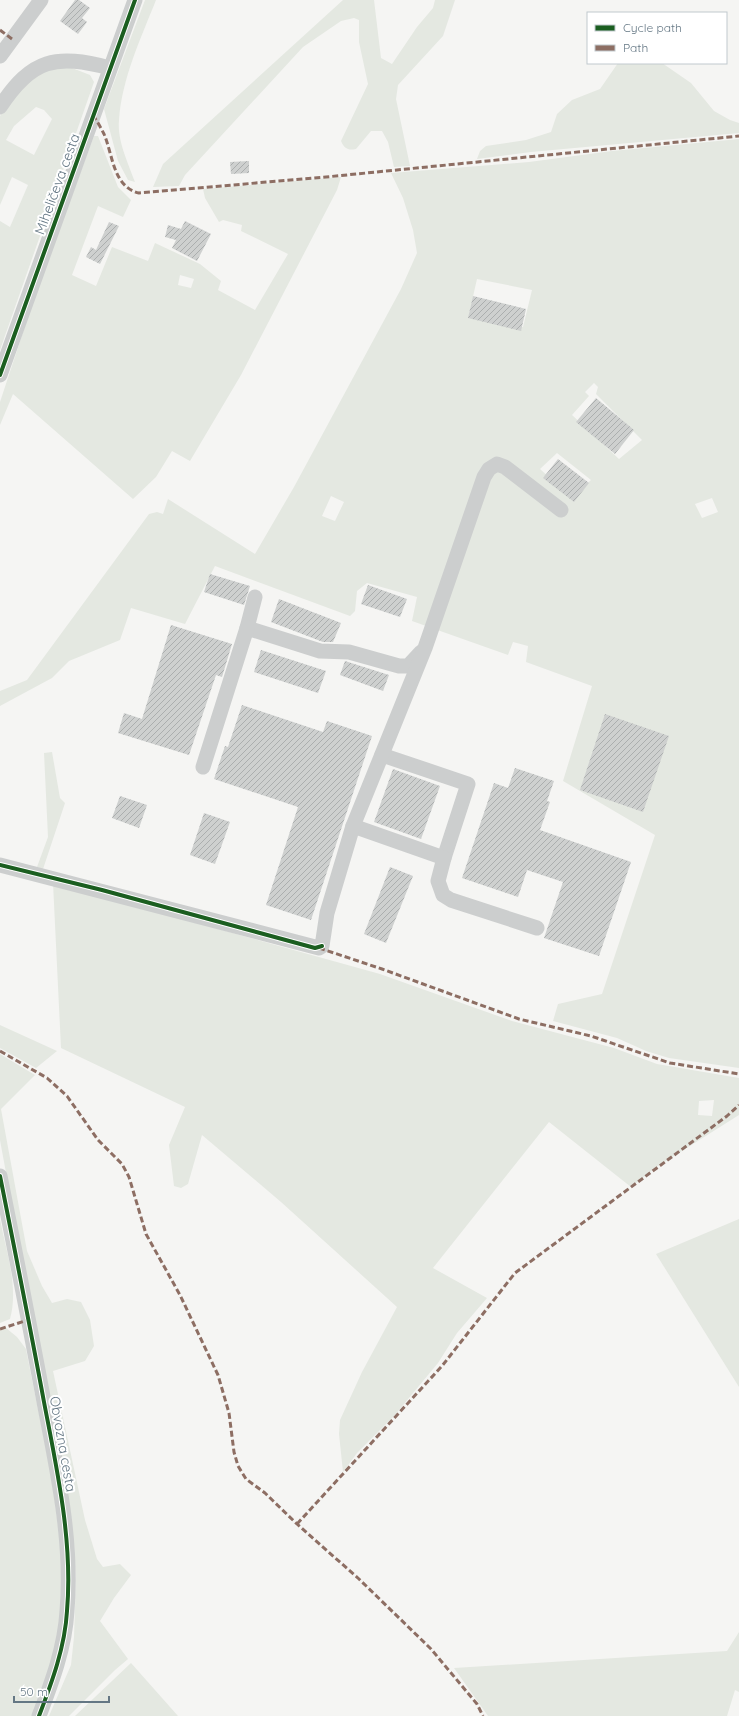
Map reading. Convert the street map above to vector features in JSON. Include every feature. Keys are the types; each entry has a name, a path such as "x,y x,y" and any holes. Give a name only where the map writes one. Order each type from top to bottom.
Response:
{"street":[{"path":"0,56 41,0"},
{"name":"Miheličeva cesta","path":"0,375 135,0"},
{"path":"0,107 14,87 28,73 51,61 82,62 110,68"},
{"path":"0,865 102,890 315,948 322,946 327,913 353,826 425,648 452,564 488,469 497,464 505,467 561,510"},
{"path":"203,767 247,628 255,597"},
{"path":"247,628 320,651 349,652 399,666 408,666 425,648"},
{"path":"382,755 468,784 438,881 443,895 451,900 536,928"},
{"path":"353,826 444,858"},
{"name":"Obvozna cesta","path":"0,1176 53,1446 68,1552 69,1578 67,1613 61,1650 39,1716"}],"shaded area":[{"path":"145,0 156,0 138,44 128,74 119,120 121,143 135,182 128,180 118,161 104,109"},
{"path":"343,0 374,0 381,58 392,64 417,27 433,8 435,0 455,0 443,36 398,85 396,99 410,166 394,167 388,142 382,131 371,131 356,149 351,150 347,148 341,141 368,84 359,42 359,20 354,18 341,21 303,47 185,175 179,186 153,187 163,164"},
{"path":"617,64 663,64 691,83 714,111 739,123 739,133 531,152 477,159 480,151 486,146 526,140 551,132 557,114 572,100 600,89"},
{"path":"67,66 90,75 94,82 0,350 0,221 10,227 28,185 12,177 0,205 0,116 22,84 38,71","holes":["36,107 44,110 52,119 34,155 6,140 14,126"]},
{"path":"94,136 98,136 118,187 131,200 123,217 98,206 72,275 96,286 112,247 148,261 155,243 200,264 221,281 218,290 255,310 288,254 241,231 242,225 223,220 219,222 205,198 203,189 341,177 337,190 241,375 190,461 172,451 156,477 133,499 13,394 0,425 0,402 37,290","holes":["180,275 194,279 191,288 178,285"]},
{"path":"739,139 739,1068 669,1058 646,1051 617,1038 553,1021 558,1004 602,994 655,835 563,781 592,686 526,662 528,646 513,642 508,655 412,621 417,597 367,583 357,591 355,611 350,616 215,566 185,624 131,608 120,640 69,661 52,678 0,706 0,691 27,680 149,514 157,512 163,514 168,499 255,554 294,487 401,289 417,253 413,230 403,198 391,173 529,162 612,151","holes":["477,279 532,290 523,327 469,314","594,383 598,387 596,394 642,440 619,459 572,415 589,396 585,392","557,453 591,480 572,498 540,469","331,496 344,502 335,521 322,516","712,498 718,512 702,518 695,504"]},
{"path":"52,752 60,798 65,803 43,869 37,867 48,837 44,753"},
{"path":"53,883 380,974 512,1021 614,1048 657,1064 739,1078 739,1115 655,1168 631,1187 549,1122 433,1268 487,1298 457,1333 438,1363 394,1416 357,1453 343,1472 339,1434 340,1420 362,1372 397,1307 281,1202 202,1135 188,1184 181,1188 174,1186 169,1145 185,1107 61,1048","holes":["714,1100 712,1116 698,1115 699,1101"]},
{"path":"0,1025 57,1051 36,1068 0,1048"},
{"path":"0,1054 35,1075 1,1109 27,1251 42,1286 52,1303 67,1299 81,1302 90,1320 94,1346 85,1361 53,1371 85,1520 97,1559 103,1567 120,1564 131,1575 114,1598 100,1621 128,1659 69,1716 49,1716 71,1665 74,1637 76,1577 74,1544 0,1140"},
{"path":"0,1219 11,1269 13,1294 10,1319 0,1323"},
{"path":"739,1219 739,1387 656,1254"},
{"path":"6,1328 17,1337 26,1349 48,1459 59,1536 61,1574 60,1611 55,1647 48,1673 32,1716 0,1716 0,1330"},
{"path":"739,1632 739,1692 735,1690 727,1716 488,1716 454,1668 727,1651"},
{"path":"131,1663 178,1716 75,1716"}],"building":[{"path":"75,0 79,0 90,8 82,18 87,22 78,34 60,21"},
{"path":"249,161 249,173 231,174 230,162"},
{"path":"185,221 211,234 197,261 172,248 176,240 165,237 168,225 181,229"},
{"path":"109,222 119,226 100,264 86,257 91,247 96,250"},
{"path":"473,296 526,309 521,331 468,318"},
{"path":"596,398 634,430 615,454 576,422"},
{"path":"558,459 589,483 574,502 543,478"},
{"path":"210,574 250,586 244,605 204,592"},
{"path":"368,585 407,599 400,617 361,604"},
{"path":"279,599 341,623 333,642 323,642 271,622"},
{"path":"171,625 232,644 222,677 216,675 189,755 118,733 124,713 142,719"},
{"path":"261,650 326,671 318,693 254,672"},
{"path":"345,661 389,675 383,691 340,675"},
{"path":"242,705 323,732 327,721 372,736 311,920 266,905 298,807 214,779 225,746 228,747"},
{"path":"605,714 669,736 643,812 580,790"},
{"path":"515,768 554,781 547,801 550,802 540,830 631,862 599,956 544,938 563,882 527,870 518,897 462,878 494,783 508,788"},
{"path":"393,769 440,786 421,839 374,822"},
{"path":"120,796 147,805 139,828 112,818"},
{"path":"204,813 230,822 215,864 190,855"},
{"path":"390,867 413,876 386,943 364,934"}],"marked path":[{"path":"0,30 12,39"},
{"path":"93,115 104,134 119,177 130,190 139,193 326,177 739,136"},
{"path":"319,948 382,969 519,1019 591,1036 670,1063 739,1074"},
{"path":"0,1051 47,1078 67,1096 98,1140 122,1164 129,1177 146,1234 180,1295 218,1375 229,1413 234,1452 238,1466 246,1479 265,1493 297,1524 359,1579 431,1649 477,1704 483,1716"},
{"path":"297,1524 442,1366 515,1273 727,1116 739,1105"},
{"path":"0,1329 28,1320"}],"cycle path":[{"path":"0,375 135,0"},
{"path":"0,865 102,890 315,948 322,946"},
{"path":"0,1176 59,1480 68,1558 67,1611 64,1638 53,1677 39,1716"}]}
